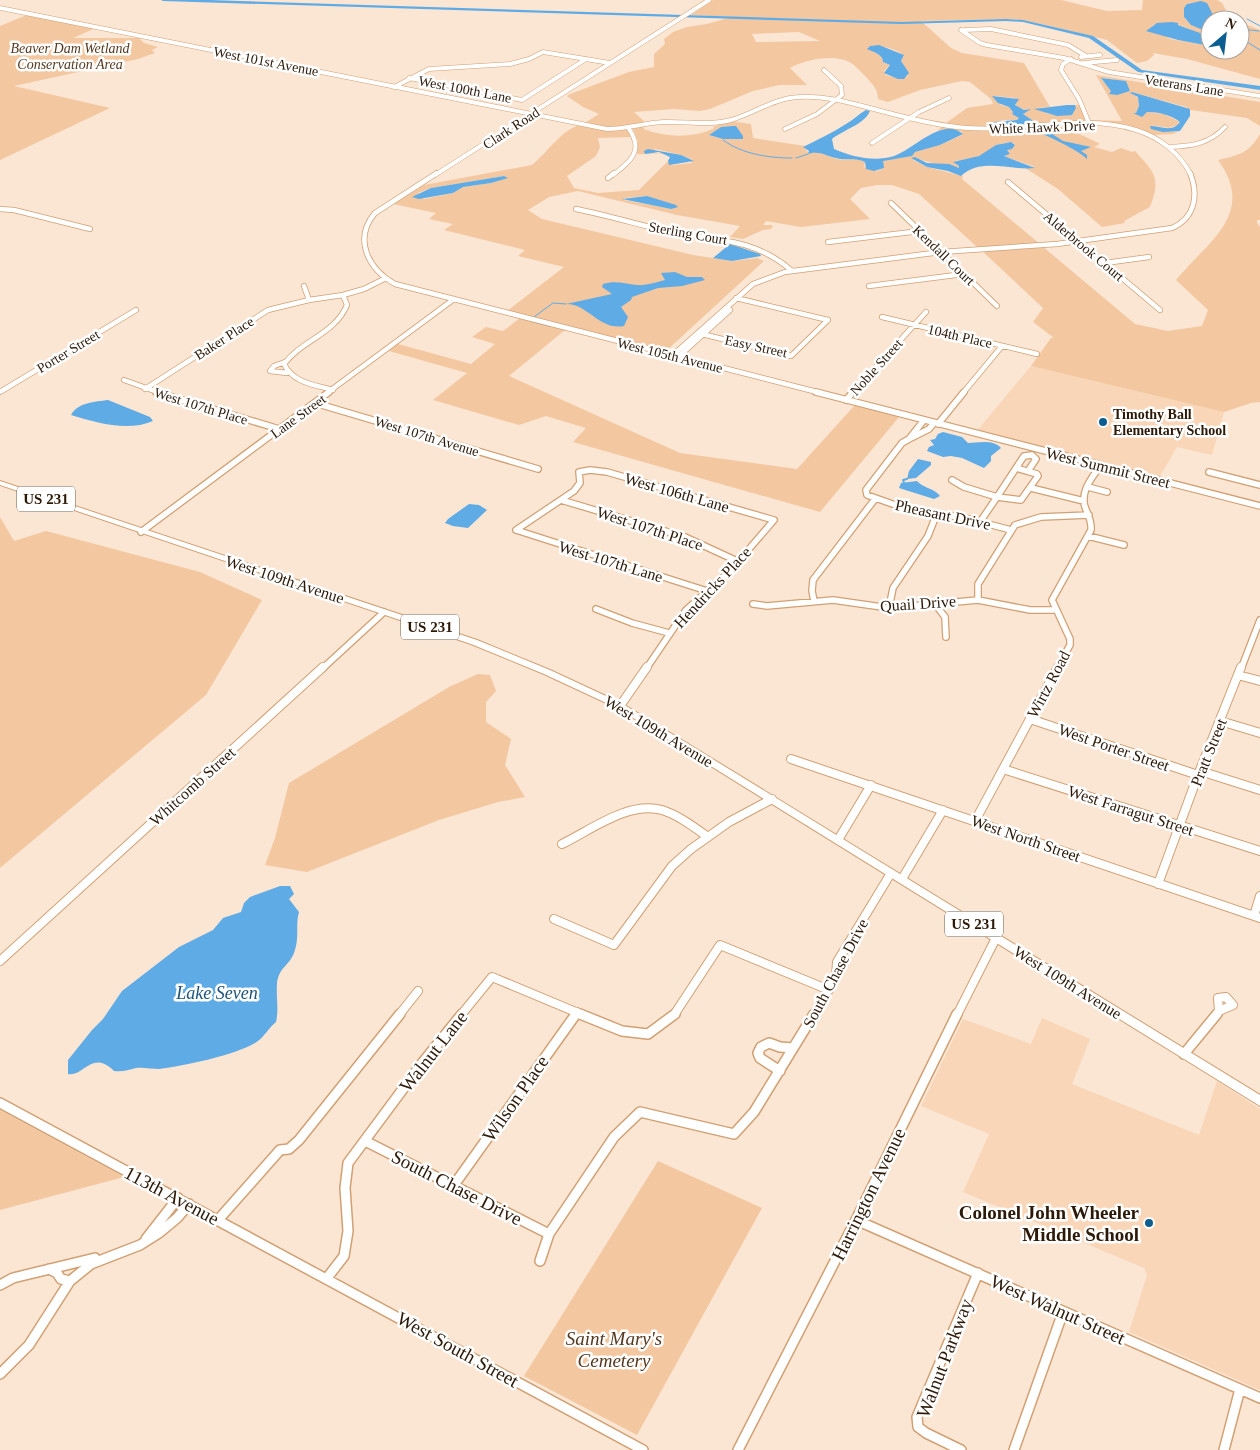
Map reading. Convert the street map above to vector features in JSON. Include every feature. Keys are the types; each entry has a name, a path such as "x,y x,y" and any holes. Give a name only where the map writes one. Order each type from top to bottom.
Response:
{"main road":[{"name":"West 109th Avenue","path":"0,482 141,532 511,656 620,706 1260,1101"}],"street":[{"name":"Clark Road","path":"384,279 379,274 365,248 364,232 367,221 380,210 532,115 709,0"},
{"name":"West 101st Avenue","path":"0,8 532,115 607,129 629,129"},
{"path":"1086,56 1068,45 994,30 963,30 984,45 1070,59 1100,55"},
{"path":"394,87 421,72 441,67 510,64 529,59 543,52 610,63"},
{"name":"West 100th Lane","path":"409,78 522,100 586,59"},
{"path":"1070,59 1061,65 1061,70 1079,99 1089,124"},
{"name":"Veterans Lane","path":"1070,59 1108,72 1260,96"},
{"name":"Veterans Lane","path":"1082,63 1118,60"},
{"path":"785,129 814,116 836,100 842,93 842,87 824,70"},
{"name":"Veterans Lane","path":"1108,72 1128,70"},
{"name":"White Hawk Drive","path":"629,129 660,122 707,123 725,121 767,103 786,98 808,97 836,100 910,118 959,127 994,130 1089,124 1136,131 1155,138 1170,147 1186,166 1194,185 1193,206 1184,222 1167,230 1079,242 941,252 792,271 769,276 739,299 675,356"},
{"path":"872,143 896,129 924,107 949,98"},
{"path":"1170,147 1206,142 1217,136 1224,127"},
{"path":"608,178 626,164 634,154 637,142 629,129"},
{"name":"Alderbrook Court","path":"1008,182 1160,310"},
{"name":"Kendall Court","path":"892,203 997,306"},
{"path":"0,209 14,210 90,229"},
{"name":"Sterling Court","path":"576,209 676,233 750,245 773,254 792,271"},
{"path":"828,242 920,231"},
{"path":"1105,263 1149,257"},
{"path":"869,286 964,274"},
{"name":"Baker Place","path":"145,389 268,310 309,300 343,296 364,289 384,279"},
{"name":"West 105th Avenue","path":"384,279 395,284 956,429"},
{"path":"304,286 309,300"},
{"path":"333,390 292,377 287,373 284,364 290,354 342,319 347,305 343,296"},
{"name":"Lane Street","path":"141,532 454,299"},
{"name":"Easy Street","path":"701,333 791,356 828,320 739,299"},
{"name":"Porter Street","path":"0,392 136,310"},
{"name":"Noble Street","path":"846,400 926,312"},
{"name":"104th Place","path":"882,318 1037,354"},
{"path":"908,439 936,424 1002,346"},
{"path":"285,362 274,366 270,371 277,374 287,373"},
{"name":"West 107th Place","path":"124,380 145,389 279,429"},
{"name":"West 107th Avenue","path":"316,403 538,469"},
{"path":"814,600 812,591 813,580 875,499 866,495 866,490 902,444 924,420"},
{"name":"West Summit Street","path":"956,429 1260,506"},
{"path":"980,522 1024,456 1032,455 1036,459 1028,471"},
{"path":"1053,610 1052,600 1088,536 1092,525 1084,501 1084,494 1100,466"},
{"path":"952,480 956,484 998,496 1021,500 1038,476 1016,468"},
{"name":"West 106th Lane","path":"561,500 574,491 580,483 579,472 590,470 607,472 774,520"},
{"path":"1209,472 1260,485"},
{"path":"1088,487 1107,492"},
{"path":"1031,488 1084,501"},
{"name":"Pheasant Drive","path":"875,499 1011,530"},
{"name":"West 107th Place","path":"561,500 685,537 737,561"},
{"name":"West 107th Lane","path":"561,500 516,530 707,591"},
{"path":"889,608 888,600 892,589 928,536 937,514"},
{"path":"978,600 978,584 1011,530 1023,520 1089,515"},
{"name":"Hendricks Place","path":"620,706 686,610 731,570 774,520"},
{"path":"1088,536 1124,545"},
{"name":"Quail Drive","path":"752,604 767,606 814,600 833,600 889,608 978,600 1030,610 1053,610"},
{"path":"936,604 945,617 946,637"},
{"path":"596,608 632,623 669,633"},
{"name":"Wirtz Road","path":"975,821 1070,645 1069,634 1053,610"},
{"name":"Whitcomb Street","path":"0,961 384,612"},
{"name":"Pratt Street","path":"1158,884 1199,773 1260,620"},
{"path":"1238,675 1260,681"},
{"name":"West Porter Street","path":"1030,719 1098,740 1118,749 1260,790"},
{"path":"1220,721 1260,733"},
{"name":"West North Street","path":"791,759 1257,917"},
{"name":"West Farragut Street","path":"1003,769 1260,850"},
{"path":"838,840 871,786"},
{"path":"554,919 614,944 672,866 691,848 729,822 772,799"},
{"path":"562,844 630,811 646,808 664,810 708,837"},
{"path":"902,879 943,810"},
{"name":"South Chase Drive","path":"540,1261 549,1234 614,1137 640,1112 734,1134 754,1112 829,990 836,976 837,962 891,873"},
{"path":"1257,917 1260,896"},
{"name":"Harrington Avenue","path":"738,1450 856,1220 933,1061 996,938"},
{"name":"Walnut Lane","path":"327,1278 344,1256 348,1231 345,1188 348,1163 424,1062 492,977 622,1031 648,1034 673,1016 720,945 829,990"},
{"path":"218,1220 280,1150 289,1149 299,1140 418,991"},
{"path":"1184,1054 1219,1011"},
{"name":"Wilson Place","path":"454,1185 577,1012"},
{"path":"780,1071 760,1058 758,1053 761,1047 769,1043 780,1047 793,1048"},
{"name":"113th Avenue","path":"0,1103 272,1248"},
{"name":"South Chase Drive","path":"365,1141 549,1234"},
{"path":"145,1242 178,1198"},
{"path":"0,1374 29,1345 70,1281 90,1264 145,1242 177,1218 189,1204"},
{"name":"West Walnut Street","path":"856,1220 1260,1398"},
{"name":"West South Street","path":"272,1248 631,1447 643,1450"},
{"path":"0,1285 13,1278 112,1254"},
{"path":"49,1269 57,1273 61,1279 70,1281"},
{"name":"Walnut Parkway","path":"960,1450 918,1427 917,1417 978,1273"},
{"path":"1014,1450 1063,1312"},
{"path":"1224,1450 1240,1389"}],"shaded area":[{"name":"Timothy Ball Elementary School","path":"1031,366 1224,412 1212,455 1177,447 1159,478 976,432"},
{"name":"Colonel John Wheeler Middle School","path":"1042,1018 1090,1039 1072,1084 1199,1135 1217,1081 1260,1109 1260,1390 1129,1332 1147,1275 1144,1268 963,1192 989,1134 921,1106 963,1019 1031,1044"}],"green space":[{"path":"713,0 1061,0 1107,11 1142,10 1143,0 1217,0 1222,3 1226,10 1209,10 1204,2 1189,3 1184,8 1185,19 1193,26 1200,29 1200,34 1174,24 1167,23 1151,26 1170,39 1200,44 1200,60 1250,60 1250,26 1260,30 1260,79 1187,59 1153,53 1154,55 1147,61 1137,63 1107,40 1014,19 921,21 951,48 962,53 1024,63 1050,107 1038,108 1048,114 1072,115 1076,108 1075,105 1080,105 1086,121 998,128 946,123 967,108 993,104 991,99 970,82 962,81 920,90 888,102 878,99 874,86 853,64 837,58 811,60 790,68 807,85 779,85 753,91 710,109 700,111 674,109 634,112 644,121 644,124 616,129 583,124 599,114 583,107 567,96 629,72 654,67 654,54 665,44 664,39 673,32 728,18 751,18 691,15","holes":["799,32 820,41 756,42 752,34","870,46 893,49 904,56 901,61 908,76 901,79 886,75 884,71 890,65 883,62 882,57 878,54 868,49","993,96 1015,98 1016,106 1024,110 1030,109 1023,114 1035,122 992,125 992,123 1004,120 1017,120 1019,118 1012,114 1013,112 1009,107 1001,105"]},
{"name":"Beaver Dam Wetland Conservation Area","path":"29,14 96,28 73,38 139,38 144,43 158,47 152,50 155,53 138,59 14,86 110,108 0,160 0,26"},
{"path":"1096,75 1260,102 1260,126 1247,118 1191,110 1132,92 1138,98 1139,106 1136,113 1143,115 1147,112 1164,114 1180,122 1178,125 1169,128 1151,125 1173,132 1180,131 1173,134 1152,135 1138,130 1090,122 1090,120 1122,121","holes":["1101,79 1125,81 1130,91 1110,94 1112,91"]},
{"path":"730,121 751,124 753,138 805,146 809,153 820,153 837,159 854,159 865,162 864,167 877,171 884,168 881,162 884,160 910,156 915,152 940,145 962,135 962,132 953,129 938,130 944,125 1001,131 1065,125 1100,144 1094,147 1112,152 1121,148 1132,152 1135,151 1154,176 1155,189 1150,207 1124,221 1125,223 1102,227 1058,189 1025,168 1035,167 1004,156 1010,154 1007,150 1014,147 1015,144 1000,144 976,157 955,161 954,163 959,168 931,163 914,157 913,160 927,167 963,176 962,179 1040,244 977,247 919,194 892,185 861,188 850,199 870,219 801,227 766,221 763,225 773,226 771,229 763,230 743,239 730,237 740,226 677,215 578,191 549,197 528,210 542,219 693,255 732,261 757,258 764,261 665,352 507,311 564,267 518,256 525,250 444,230 453,224 429,219 436,213 393,204 424,185 532,165 567,131 580,125 627,130 632,137 598,138 600,147 596,156 567,176 574,188 598,193 639,190 668,161 672,165 691,163 693,160 655,149 655,153 658,153 637,154 638,141 633,129 643,126 644,129 653,132 679,136 697,134 714,127 712,127","holes":["735,126 743,136 742,139 723,139 709,135 721,127","504,176 507,178 491,183 463,187 453,193 424,199 418,193 431,188","647,196 671,204 671,209 624,200 624,198"]},
{"path":"1260,134 1260,220 1257,220 1257,223 1260,227 1260,402 1224,412 1031,366 1051,338 1054,338 1033,322 1043,308 980,249 1042,246 1135,324 1168,331 1202,326 1208,310 1176,280 1214,239 1224,226 1230,211 1232,196 1229,179 1218,160 1232,157 1247,150"},
{"path":"520,318 565,330 509,376 680,453 797,469 855,405 899,417 820,512 573,442 586,428 546,416 519,425 433,400 467,373 389,351 398,344 471,364 495,344 472,337 486,327 503,331"},
{"path":"0,517 14,541 46,531 200,572 262,600 206,695 0,868"},
{"path":"478,674 490,675 496,691 486,702 486,722 511,739 505,765 525,797 498,802 439,820 307,872 265,865 275,838 289,783 449,687"},
{"path":"0,1110 124,1177 0,1210"},
{"name":"Saint Mary's Cemetery","path":"658,1161 762,1208 637,1435 524,1376"}],"water":[{"path":"1201,1 1207,3 1210,10 1200,10 1200,29 1191,25 1184,17 1184,8 1187,4"},
{"path":"1157,23 1178,23 1178,25 1200,33 1200,44 1146,31"},
{"path":"879,45 904,55 901,61 909,73 904,79 898,79 884,73 890,65 883,62 880,55 867,49 870,46"},
{"path":"1101,78 1126,81 1130,91 1117,95 1109,94 1111,91"},
{"path":"1130,93 1190,109 1190,116 1180,131 1163,132 1151,129 1150,126 1170,128 1180,122 1173,117 1160,113 1147,112 1142,117 1133,113 1136,113 1139,106 1138,97"},
{"path":"992,96 1019,99 1015,105 1024,110 1031,109 1023,114 1035,122 1035,124 997,127 991,124 994,122 1017,120 1019,118 1012,114 1013,112 1009,107 998,103"},
{"path":"1075,105 1076,108 1072,115 1057,116 1034,109"},
{"path":"866,110 870,111 864,120 832,139 834,149 864,158 879,159 894,156 938,131 955,129 963,134 940,145 915,152 912,156 883,161 884,168 874,171 866,169 865,162 854,159 840,159 819,153 808,154 809,151 803,147 841,127"},
{"path":"736,126 743,139 723,139 709,135 721,127"},
{"path":"1046,130 1063,141 1091,147 1081,151 1087,155 1087,159 1036,131"},
{"path":"1011,142 1015,145 1012,149 1007,150 1010,154 1004,156 1035,168 987,166 969,170 961,176 948,171 927,167 911,158 915,157 927,163 949,164 959,168 953,162 979,156 996,145"},
{"path":"648,149 681,155 694,161 669,165 670,157 659,152 645,154 644,151"},
{"path":"504,176 508,178 491,183 463,187 453,193 419,199 412,197 431,188"},
{"path":"647,196 678,207 671,209 622,199"},
{"path":"730,244 760,254 761,256 732,261 713,258"},
{"path":"675,272 687,277 702,277 705,280 682,286 658,288 632,297 631,300 621,307 628,317 624,326 608,325 581,308 566,304 612,294 602,287 603,284 616,282 637,285 647,284 665,280 661,273"},
{"path":"108,400 150,417 153,421 133,426 123,426 71,415 82,405"},
{"path":"943,432 962,437 968,443 990,442 1001,448 991,456 991,461 984,468 962,458 943,457 927,451 929,447 934,445 930,440 935,439 938,434"},
{"path":"918,459 931,462 931,465 916,478 907,479 909,471"},
{"path":"917,481 940,496 934,499 899,488 901,483"},
{"path":"469,504 479,505 487,510 468,528 445,523 448,519"},
{"name":"Lake Seven","path":"280,886 290,886 294,894 289,899 299,912 297,941 292,957 278,978 276,1022 261,1038 255,1043 235,1052 182,1065 159,1069 139,1068 114,1071 106,1065 94,1063 79,1072 68,1074 68,1060 103,1019 122,991 179,947 213,930 223,918 241,912 244,903 250,897"}],"waterway":[{"path":"163,0 902,23 1023,21 1091,37 1140,71 1260,88"},
{"path":"1250,21 1260,26"},
{"path":"1250,30 1259,31"},
{"path":"1250,44 1260,50"},
{"path":"723,140 747,152 792,158"},
{"path":"796,158 808,154"},
{"path":"534,317 553,303 566,304"},
{"path":"530,321 549,326"},
{"path":"904,483 903,480 907,479"}],"place":[{"name":"Timothy Ball Elementary School","path":"1103,422"},
{"name":"Colonel John Wheeler Middle School","path":"1149,1223"}]}
